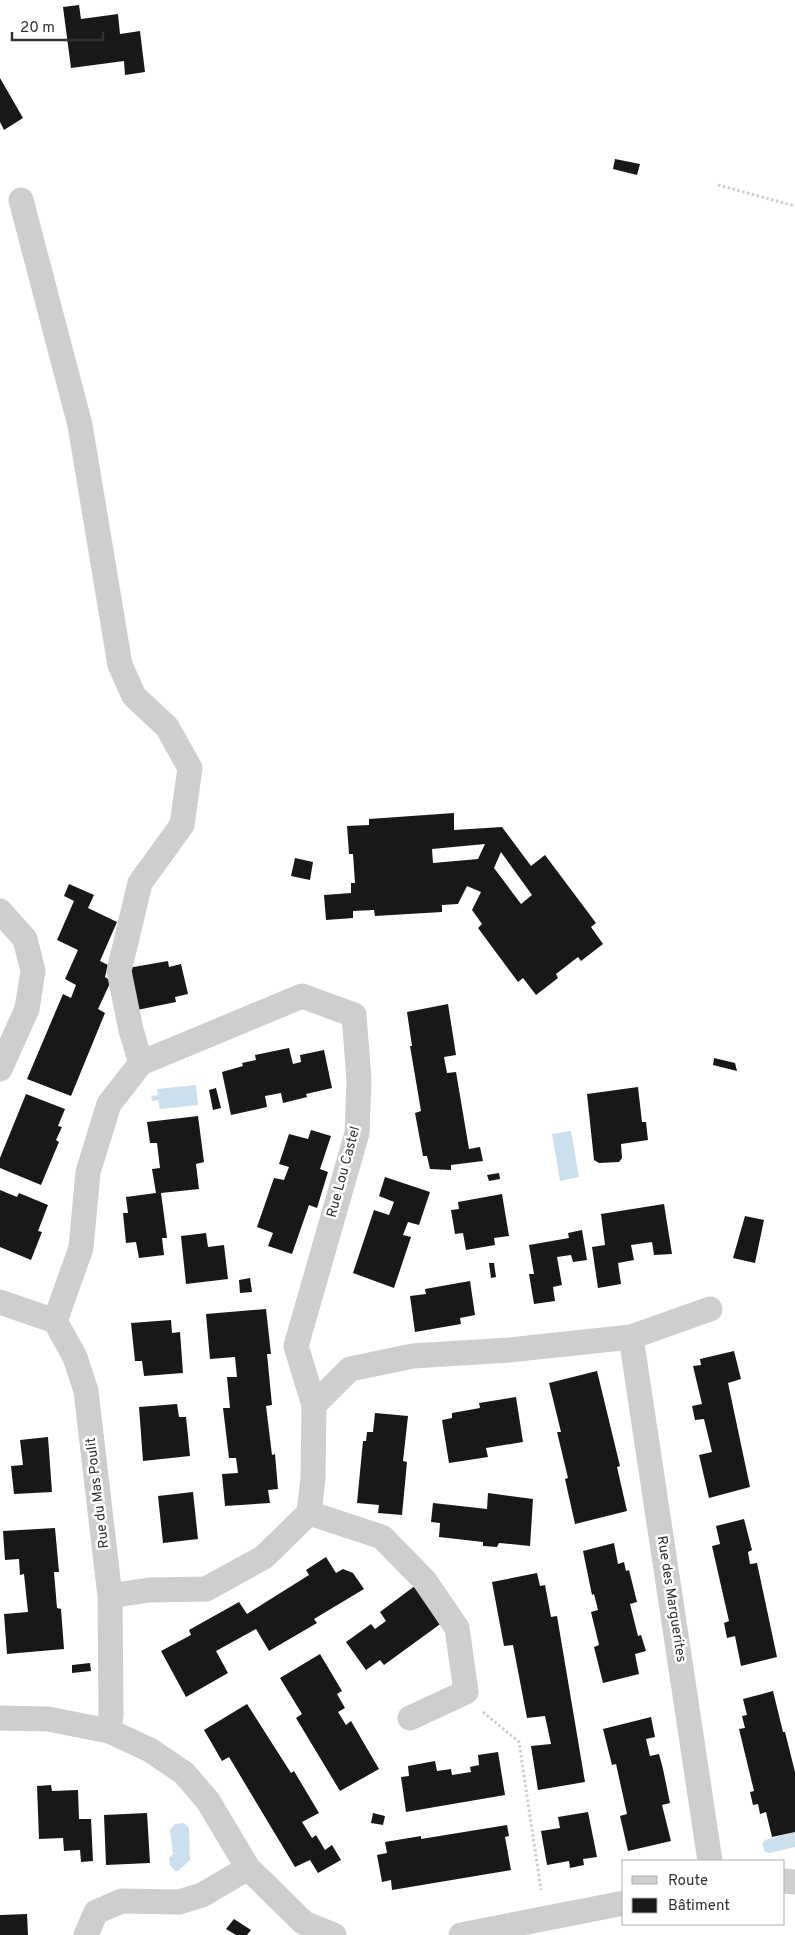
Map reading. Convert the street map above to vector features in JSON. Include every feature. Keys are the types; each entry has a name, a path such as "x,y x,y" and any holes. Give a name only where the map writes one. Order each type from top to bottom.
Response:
{"street":[{"path":"22,200 80,425 120,666 134,696 167,727 190,768 182,824 140,883 119,971 131,1030 142,1063"},
{"path":"0,911 25,939 33,971 27,1009 0,1069"},
{"name":"Rue Lou Castel","path":"55,1321 81,1248 88,1172 109,1104 142,1063 302,996 354,1015 359,1080 357,1134 296,1346 314,1406 313,1478 309,1512"},
{"path":"0,1302 55,1321"},
{"path":"314,1406 350,1369 413,1356 509,1350 631,1337 710,1308"},
{"name":"Rue du Mas Poulit","path":"55,1321 75,1358 86,1391 110,1596 111,1715 109,1731"},
{"name":"Rue des Marguerites","path":"631,1337 710,1860"},
{"path":"110,1596 149,1590 206,1589 264,1557 309,1512 382,1537 425,1581 457,1628 466,1692 410,1718"},
{"path":"0,1718 48,1719 109,1731 150,1750 184,1773 208,1801 248,1868 304,1923 334,1935"},
{"path":"86,1935 96,1912 122,1902 179,1902 202,1895 248,1868"},
{"path":"461,1935 622,1903"}],"path":[{"path":"718,185 795,206"},
{"path":"466,1692 487,1717 519,1742 545,1918"}],"water":[{"path":"196,1085 198,1105 160,1109 158,1100 152,1101 151,1096 158,1095 157,1089"},
{"path":"571,1131 579,1177 560,1181 552,1134"},
{"path":"184,1823 189,1828 190,1860 178,1871 175,1871 170,1865 169,1858 173,1854 170,1830 175,1824"},
{"path":"795,1832 795,1847 770,1853 765,1852 762,1844 765,1840"}],"building":[{"path":"79,5 81,19 118,14 120,34 140,31 145,72 125,75 124,61 71,68 63,7"},
{"path":"0,78 23,118 4,130 0,122"},
{"path":"615,159 640,164 637,175 613,169"},
{"path":"454,813 454,830 502,827 531,866 545,855 596,923 591,927 603,944 581,961 578,957 556,974 558,978 536,995 523,978 518,982 478,928 482,924 472,910 481,892 467,886 458,904 442,905 442,912 375,916 374,910 353,911 353,918 326,920 324,895 351,893 351,883 355,883 353,854 349,854 347,826 369,825 369,819","holes":["485,844 478,859 433,863 432,849","501,852 532,895 521,904 494,868"]},
{"path":"295,858 313,862 310,880 291,876"},
{"path":"69,884 94,895 88,908 117,922 100,961 108,965 105,977 111,981 98,1009 105,1013 71,1096 27,1079 63,994 71,998 76,985 65,979 78,950 57,940 74,901 64,896"},
{"path":"168,961 169,967 181,964 188,994 175,997 176,1002 137,1010 128,968"},
{"path":"448,1004 456,1055 444,1057 447,1073 456,1072 469,1149 480,1147 483,1161 451,1165 451,1170 430,1169 427,1156 423,1156 415,1113 421,1111 410,1046 412,1046 407,1012"},
{"path":"289,1048 293,1064 301,1062 300,1055 324,1050 332,1088 306,1094 307,1097 283,1103 281,1093 265,1096 267,1107 231,1115 222,1072 243,1066 242,1063 256,1060 255,1055"},
{"path":"714,1058 735,1063 737,1071 713,1065"},
{"path":"638,1087 642,1122 646,1122 648,1140 621,1144 622,1158 619,1162 599,1163 594,1160 587,1094"},
{"path":"216,1088 221,1108 213,1110 209,1090"},
{"path":"26,1094 65,1109 58,1126 62,1127 56,1140 59,1142 41,1185 0,1168 0,1158"},
{"path":"198,1116 204,1162 196,1164 199,1189 161,1193 167,1238 162,1238 164,1255 139,1258 136,1242 126,1243 123,1213 128,1213 126,1197 156,1193 152,1169 160,1168 157,1143 150,1143 147,1122"},
{"path":"311,1130 331,1136 320,1169 328,1172 317,1208 309,1205 292,1254 268,1246 273,1233 257,1227 274,1178 284,1180 289,1167 279,1164 289,1134 308,1139"},
{"path":"499,1173 500,1179 489,1181 487,1175"},
{"path":"385,1177 430,1192 419,1225 408,1222 403,1235 411,1237 394,1288 353,1273 374,1210 389,1215 394,1202 379,1196"},
{"path":"0,1190 17,1197 19,1193 48,1205 38,1231 42,1232 31,1260 0,1247"},
{"path":"502,1194 509,1236 494,1238 495,1245 466,1250 463,1233 455,1234 451,1210 459,1209 458,1202"},
{"path":"664,1204 672,1254 654,1255 652,1242 631,1245 634,1260 618,1263 621,1284 598,1288 592,1247 605,1245 601,1214"},
{"path":"745,1216 764,1220 755,1263 733,1258"},
{"path":"582,1230 587,1260 573,1262 571,1255 557,1257 562,1285 553,1287 555,1301 534,1304 529,1274 534,1274 529,1245 569,1238 568,1233"},
{"path":"206,1233 208,1247 224,1245 228,1279 186,1284 181,1236"},
{"path":"489,1263 494,1263 496,1277 491,1278"},
{"path":"250,1278 252,1292 240,1293 239,1280"},
{"path":"470,1281 475,1315 460,1318 461,1324 415,1332 410,1296 426,1294 425,1289"},
{"path":"266,1309 271,1354 267,1354 272,1405 266,1406 272,1455 275,1454 278,1489 268,1490 270,1503 225,1506 222,1474 238,1473 236,1458 229,1458 223,1408 230,1408 227,1377 237,1377 235,1357 210,1359 206,1314"},
{"path":"171,1320 172,1333 180,1332 183,1373 144,1376 142,1361 135,1361 131,1323"},
{"path":"734,1351 741,1379 728,1383 750,1487 709,1498 699,1455 712,1452 704,1419 695,1420 692,1406 702,1404 693,1366 701,1365 700,1359"},
{"path":"597,1371 620,1466 617,1467 627,1511 575,1524 565,1479 568,1478 557,1432 561,1432 549,1383"},
{"path":"516,1397 523,1442 486,1448 488,1457 449,1463 442,1420 452,1418 452,1413 480,1408 479,1403"},
{"path":"177,1404 179,1417 186,1417 190,1456 143,1461 139,1407"},
{"path":"375,1413 408,1416 403,1461 407,1462 402,1515 378,1513 379,1505 357,1503 363,1441 366,1441 367,1432 373,1432"},
{"path":"48,1437 52,1492 14,1494 11,1466 23,1465 20,1440"},
{"path":"193,1492 198,1539 163,1543 158,1496"},
{"path":"488,1493 533,1499 530,1546 499,1543 497,1547 483,1546 483,1542 439,1537 440,1523 431,1522 433,1503 487,1509"},
{"path":"744,1519 752,1550 748,1552 750,1564 757,1563 777,1657 741,1666 735,1636 727,1638 724,1623 729,1621 712,1546 720,1544 716,1526"},
{"path":"55,1528 59,1572 54,1572 57,1608 61,1609 64,1649 7,1654 4,1614 28,1612 24,1574 20,1575 19,1559 5,1560 3,1531"},
{"path":"614,1543 618,1564 624,1562 626,1571 629,1570 637,1602 630,1604 638,1636 641,1635 646,1651 635,1654 639,1674 603,1683 594,1647 599,1645 591,1612 598,1610 594,1594 592,1595 583,1551"},
{"path":"326,1557 336,1573 343,1569 353,1573 364,1589 314,1619 317,1623 269,1651 256,1629 216,1651 228,1673 186,1697 161,1651 191,1635 189,1630 239,1602 247,1614 309,1575 306,1570"},
{"path":"537,1573 540,1586 545,1585 551,1617 557,1616 585,1782 538,1790 531,1746 551,1744 545,1716 527,1718 513,1645 504,1646 492,1582"},
{"path":"416,1585 443,1622 384,1665 380,1660 366,1670 346,1642 371,1624 375,1629 386,1621 380,1612"},
{"path":"320,1654 342,1691 337,1694 345,1708 338,1712 346,1725 351,1721 379,1769 340,1791 296,1718 302,1714 280,1678"},
{"path":"90,1663 91,1671 72,1673 72,1665"},
{"path":"773,1691 795,1772 795,1832 772,1837 766,1812 760,1814 758,1804 753,1805 750,1792 754,1791 739,1729 745,1728 742,1716 747,1715 743,1699"},
{"path":"247,1704 291,1773 294,1771 319,1813 302,1822 312,1838 316,1835 325,1850 332,1845 341,1860 318,1873 310,1860 295,1867 229,1757 222,1761 204,1730"},
{"path":"651,1717 655,1737 646,1739 650,1756 659,1754 663,1769 670,1803 662,1805 671,1841 628,1851 620,1816 627,1814 616,1764 612,1765 603,1729"},
{"path":"498,1752 505,1795 406,1812 401,1777 409,1776 408,1766 435,1761 437,1771 451,1769 452,1775 471,1772 470,1767 479,1765 478,1755"},
{"path":"51,1785 52,1791 78,1790 79,1819 91,1819 93,1861 81,1862 80,1850 64,1851 63,1838 39,1839 37,1786"},
{"path":"588,1812 597,1857 583,1859 584,1865 570,1868 569,1861 547,1865 541,1831 560,1828 558,1817"},
{"path":"147,1813 150,1863 106,1865 104,1815"},
{"path":"373,1813 385,1816 383,1825 371,1823"},
{"path":"507,1825 509,1836 505,1837 511,1870 392,1890 391,1880 382,1882 377,1855 387,1853 385,1842 421,1836 421,1839"},
{"path":"27,1914 28,1935 0,1935 0,1915"},
{"path":"234,1919 251,1930 247,1935 236,1935 226,1929"}]}
